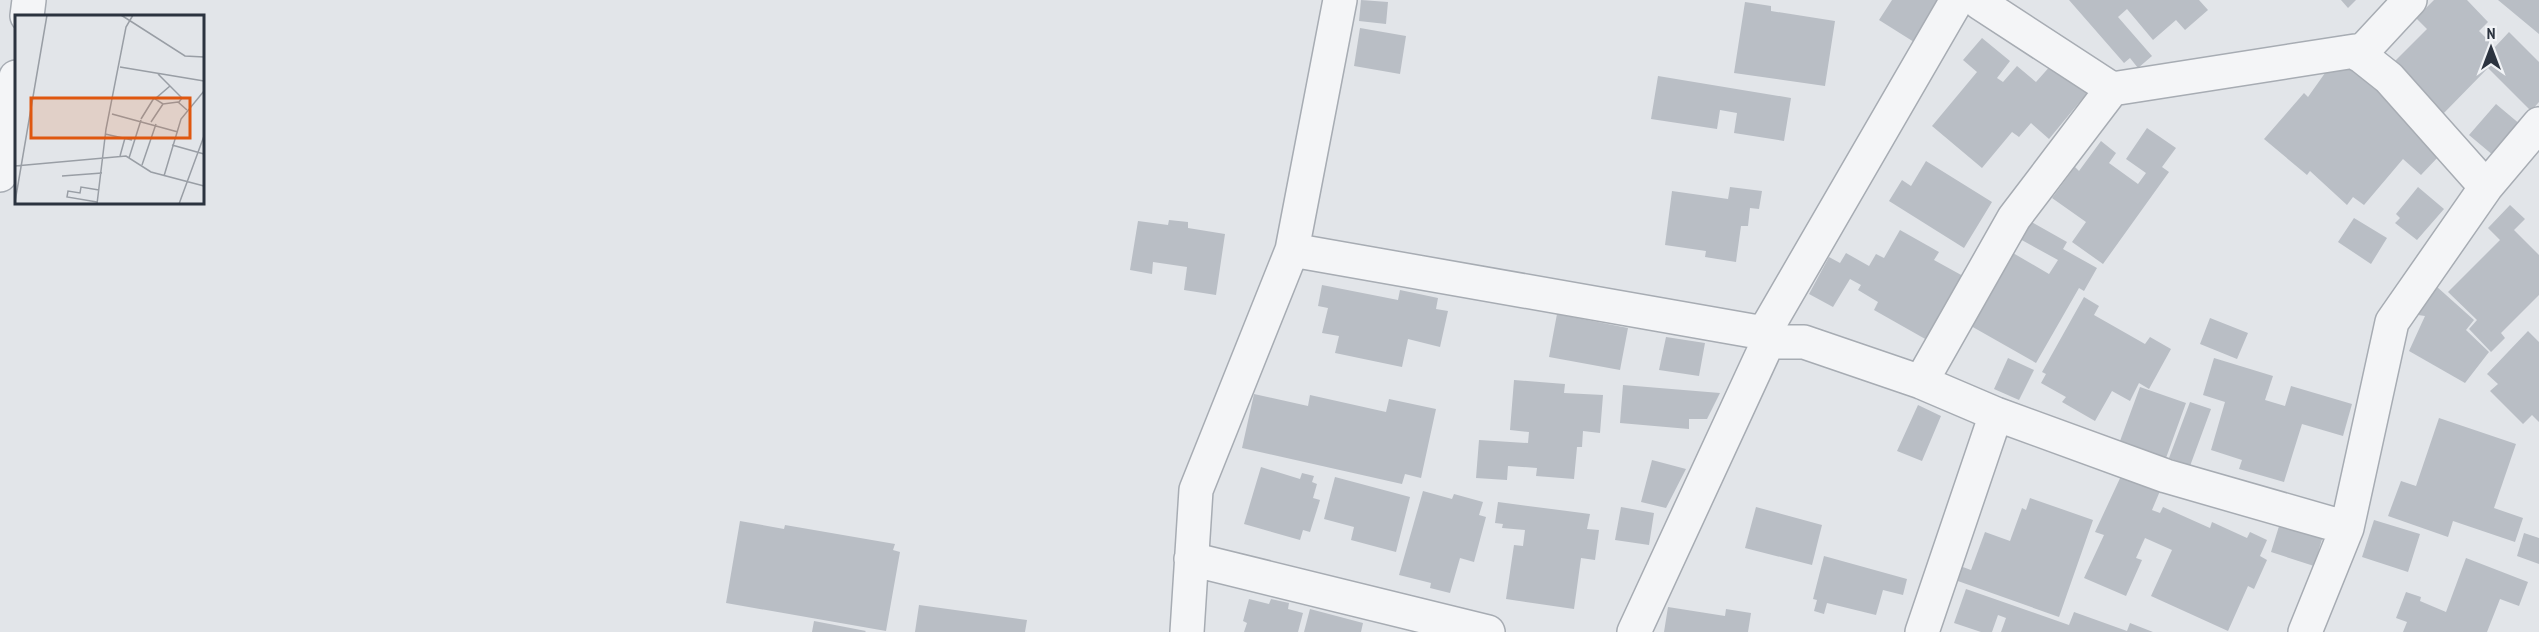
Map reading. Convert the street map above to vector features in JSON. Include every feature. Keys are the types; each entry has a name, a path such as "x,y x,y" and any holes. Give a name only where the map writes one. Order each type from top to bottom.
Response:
{"street":[{"path":"27,15 29,0"},
{"path":"1187,632 1196,490 1292,250 1340,0"},
{"path":"2359,55 2410,0"},
{"path":"1634,632 1766,337 1969,1 2112,89 2355,51 2390,78 2486,188"},
{"path":"0,176 15,83"},
{"path":"1921,382 2014,218 2112,89"},
{"path":"2305,632 2347,528 2392,322 2486,188 2539,124"},
{"path":"1292,250 1804,342 1921,382 1996,414 2166,476 2347,528"},
{"path":"1922,632 1996,414"},
{"path":"1191,559 1488,632"}],"building":[{"path":"1361,0 1388,2 1386,24 1359,21"},
{"path":"1892,0 1941,0 1914,42 1879,20"},
{"path":"2069,0 2199,0 2208,10 2185,30 2176,20 2153,40 2127,9 2118,17 2152,56 2138,68 2130,58 2124,63"},
{"path":"2341,0 2356,0 2348,8"},
{"path":"2434,0 2467,0 2488,22 2479,31 2495,47 2509,32 2539,62 2539,102 2531,111 2488,68 2442,115 2392,64 2427,29 2416,18"},
{"path":"2498,0 2539,0 2539,34"},
{"path":"1745,2 1771,6 1771,11 1835,21 1825,86 1734,73"},
{"path":"1360,28 1406,36 1400,74 1354,66"},
{"path":"1982,38 2010,61 1997,78 2003,82 2017,66 2036,82 2052,64 2087,93 2049,139 2031,123 2019,137 2012,132 1982,168 1932,126 1977,72 1963,60"},
{"path":"2330,66 2356,71 2378,91 2383,90 2439,156 2421,175 2403,159 2364,205 2353,197 2347,205 2310,171 2307,175 2264,139 2304,93 2308,97"},
{"path":"1658,76 1791,98 1784,141 1734,133 1737,113 1720,110 1717,129 1651,119"},
{"path":"2496,104 2521,125 2494,156 2469,135"},
{"path":"2147,128 2176,148 2162,167 2169,172 2103,264 2072,242 2086,222 2052,198 2075,167 2079,171 2101,141 2116,153 2109,163 2138,184 2146,173 2126,159"},
{"path":"1926,161 1992,202 1964,248 1889,201 1902,180 1911,186"},
{"path":"1730,187 1762,191 1759,209 1750,208 1748,226 1741,226 1736,262 1705,257 1706,251 1665,245 1672,191 1728,199"},
{"path":"2418,187 2444,209 2417,240 2395,223 2400,218 2396,214"},
{"path":"2510,205 2525,219 2514,230 2539,255 2539,295 2501,333 2505,338 2491,352 2469,329 2477,320 2448,292 2500,240 2488,228"},
{"path":"2354,218 2387,238 2371,264 2338,242"},
{"path":"1169,220 1188,222 1188,228 1225,234 1216,295 1184,290 1187,267 1153,262 1152,274 1130,270 1138,221 1168,225"},
{"path":"2028,220 2067,242 2063,249 2097,268 2084,291 2079,288 2036,363 1971,326 2013,253 2049,274 2058,260 2018,238"},
{"path":"1900,230 1939,252 1934,260 1963,276 1927,340 1874,310 1878,302 1858,290 1861,285 1850,279 1833,307 1809,294 1829,257 1840,263 1846,253 1869,266 1876,254 1884,258"},
{"path":"1322,285 1398,300 1400,290 1438,298 1436,309 1448,311 1440,347 1408,339 1402,367 1335,353 1339,336 1322,333 1328,308 1318,306"},
{"path":"2436,286 2474,320 2466,330 2489,352 2465,383 2409,351 2425,316 2418,315"},
{"path":"2084,297 2099,306 2094,315 2145,344 2150,337 2171,349 2149,389 2139,383 2130,401 2112,391 2095,421 2062,402 2066,397 2041,383 2046,374 2042,372"},
{"path":"1557,314 1628,328 1620,370 1549,357"},
{"path":"2210,318 2248,333 2237,359 2200,344"},
{"path":"2528,331 2539,342 2539,422 2532,415 2523,424 2490,391 2498,384 2487,374"},
{"path":"1666,337 1705,343 1699,376 1659,370"},
{"path":"2008,358 2034,370 2019,400 1994,389"},
{"path":"2214,358 2273,376 2265,400 2285,406 2291,386 2352,404 2343,436 2302,424 2284,482 2239,469 2242,460 2211,450 2225,402 2203,395"},
{"path":"1514,380 1565,384 1564,393 1603,395 1600,433 1583,431 1582,447 1577,447 1574,479 1536,476 1537,468 1508,466 1507,480 1476,478 1479,440 1528,443 1529,432 1510,430"},
{"path":"1623,385 1720,393 1707,419 1689,419 1689,429 1620,423"},
{"path":"2140,387 2186,403 2166,458 2120,441"},
{"path":"1254,394 1308,406 1310,395 1386,412 1389,399 1436,409 1421,478 1405,474 1402,484 1242,448"},
{"path":"2190,402 2211,409 2190,466 2169,458"},
{"path":"1918,405 1941,416 1922,461 1897,451"},
{"path":"2439,418 2516,444 2494,508 2523,518 2515,542 2453,521 2448,537 2388,516 2401,481 2416,486"},
{"path":"1652,460 1686,469 1666,508 1641,502"},
{"path":"1261,467 1300,479 1302,473 1314,476 1312,482 1317,484 1313,498 1320,500 1310,532 1303,530 1300,540 1244,524"},
{"path":"2122,474 2160,491 2152,510 2160,513 2163,507 2210,528 2212,522 2247,538 2250,532 2267,540 2260,556 2267,560 2254,589 2248,586 2228,631 2151,596 2172,550 2145,538 2136,558 2142,560 2126,596 2084,578 2104,535 2095,532"},
{"path":"1335,477 1410,497 1396,552 1351,540 1354,527 1324,519"},
{"path":"1423,491 1452,499 1454,494 1483,502 1479,515 1486,517 1474,562 1460,558 1450,593 1430,588 1431,583 1399,575"},
{"path":"2030,498 2093,520 2059,617 1955,580 1960,566 1971,570 1985,532 2010,541 2022,508 2026,510"},
{"path":"1498,502 1590,514 1587,529 1599,530 1595,560 1581,558 1574,609 1506,599 1514,545 1523,546 1525,530 1502,528 1503,524 1495,523"},
{"path":"1621,507 1654,513 1649,545 1615,540"},
{"path":"1756,507 1822,525 1812,565 1745,548"},
{"path":"2374,520 2420,534 2408,572 2362,557"},
{"path":"740,521 784,529 785,525 895,544 893,550 900,552 886,631 726,603"},
{"path":"2280,523 2323,536 2314,566 2271,552"},
{"path":"2524,533 2539,538 2539,564 2517,556"},
{"path":"1824,556 1907,579 1903,595 1883,590 1876,615 1827,603 1824,614 1814,611 1817,600 1813,599"},
{"path":"2466,558 2528,582 2519,606 2500,599 2487,632 2403,632 2407,622 2396,618 2406,592 2421,597 2420,601 2446,612"},
{"path":"1966,589 2069,625 2074,612 2127,631 2130,623 2153,632 2001,632 2006,618 1998,615 1992,632 1981,632 1954,623"},
{"path":"1249,599 1269,604 1271,599 1289,603 1288,609 1303,613 1298,632 1244,632 1247,623 1243,621"},
{"path":"919,605 1027,620 1025,632 915,632"},
{"path":"1668,607 1725,616 1726,609 1751,613 1748,632 1664,632"},
{"path":"1310,609 1363,623 1361,632 1304,632"},
{"path":"814,621 866,631 812,632"}]}
